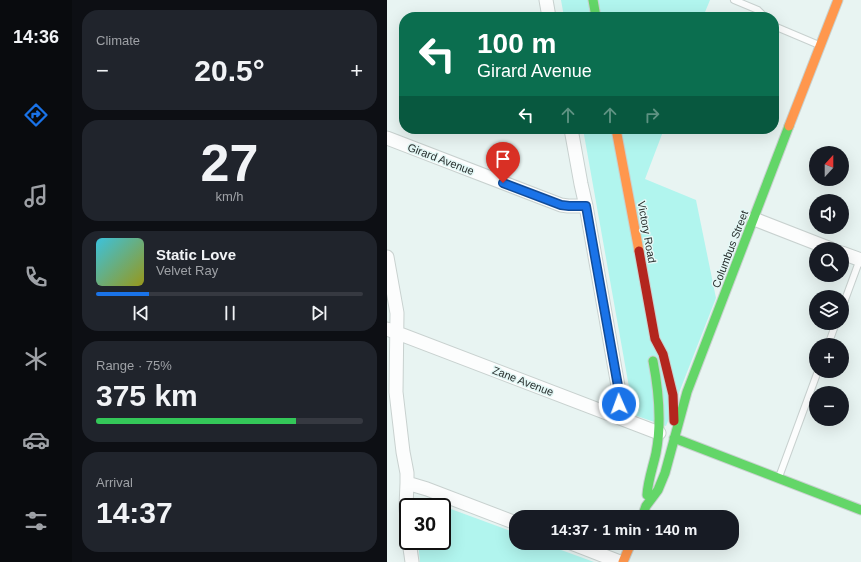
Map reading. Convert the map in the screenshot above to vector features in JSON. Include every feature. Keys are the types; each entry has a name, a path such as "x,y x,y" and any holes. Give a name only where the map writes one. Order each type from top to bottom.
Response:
{"street":[{"path":"546,0 548,12"},
{"path":"593,0 595,12"},
{"name":"Columbus Street","path":"645,510 658,490 665,473 673,438 687,392 838,0"},
{"path":"572,134 618,386 619,404 616,417"},
{"name":"Victory Road","path":"617,134 655,339 663,354 673,395 673,438"},
{"name":"Girard Avenue","path":"387,138 561,205 586,206"},
{"path":"754,219 813,242"},
{"path":"849,255 861,259"},
{"path":"387,257 397,313 393,331 396,365 396,392 407,483 406,498"},
{"name":"Zane Avenue","path":"393,331 659,433"},
{"name":"Victory Road","path":"655,339 651,356 660,408 659,433"},
{"name":"Columbus Street","path":"646,506 647,485 655,460 659,433"},
{"path":"673,438 861,510"},
{"path":"407,483 427,489 509,520"},
{"path":"410,550 411,562"},
{"path":"589,550 620,562"},
{"path":"623,562 628,550"}],"lane":[{"path":"734,0 760,12"},
{"path":"779,28 821,46"},
{"path":"849,290 861,259"},
{"path":"778,478 815,378"}],"shaded area":[{"path":"561,0 710,0 705,12 563,12"},
{"path":"584,134 662,134 645,179 696,200 716,298 666,426 634,415"},
{"path":"451,509 509,530 509,550 561,550 594,562 420,562 419,550 451,550"}],"traffic: fast":[{"path":"593,0 595,12"},
{"path":"645,510 658,490 665,473 687,392 789,126"},
{"path":"647,495 649,479 656,453 659,430 657,384 653,361"},
{"path":"674,438 861,510"}],"traffic: slow":[{"path":"789,126 838,0"},
{"path":"617,134 639,251"},
{"path":"623,562 628,550"}],"traffic: jam":[{"path":"639,251 655,339 663,354 673,395 674,421"}],"route":[{"path":"503,183 561,205 586,206 618,386 619,404"}]}
